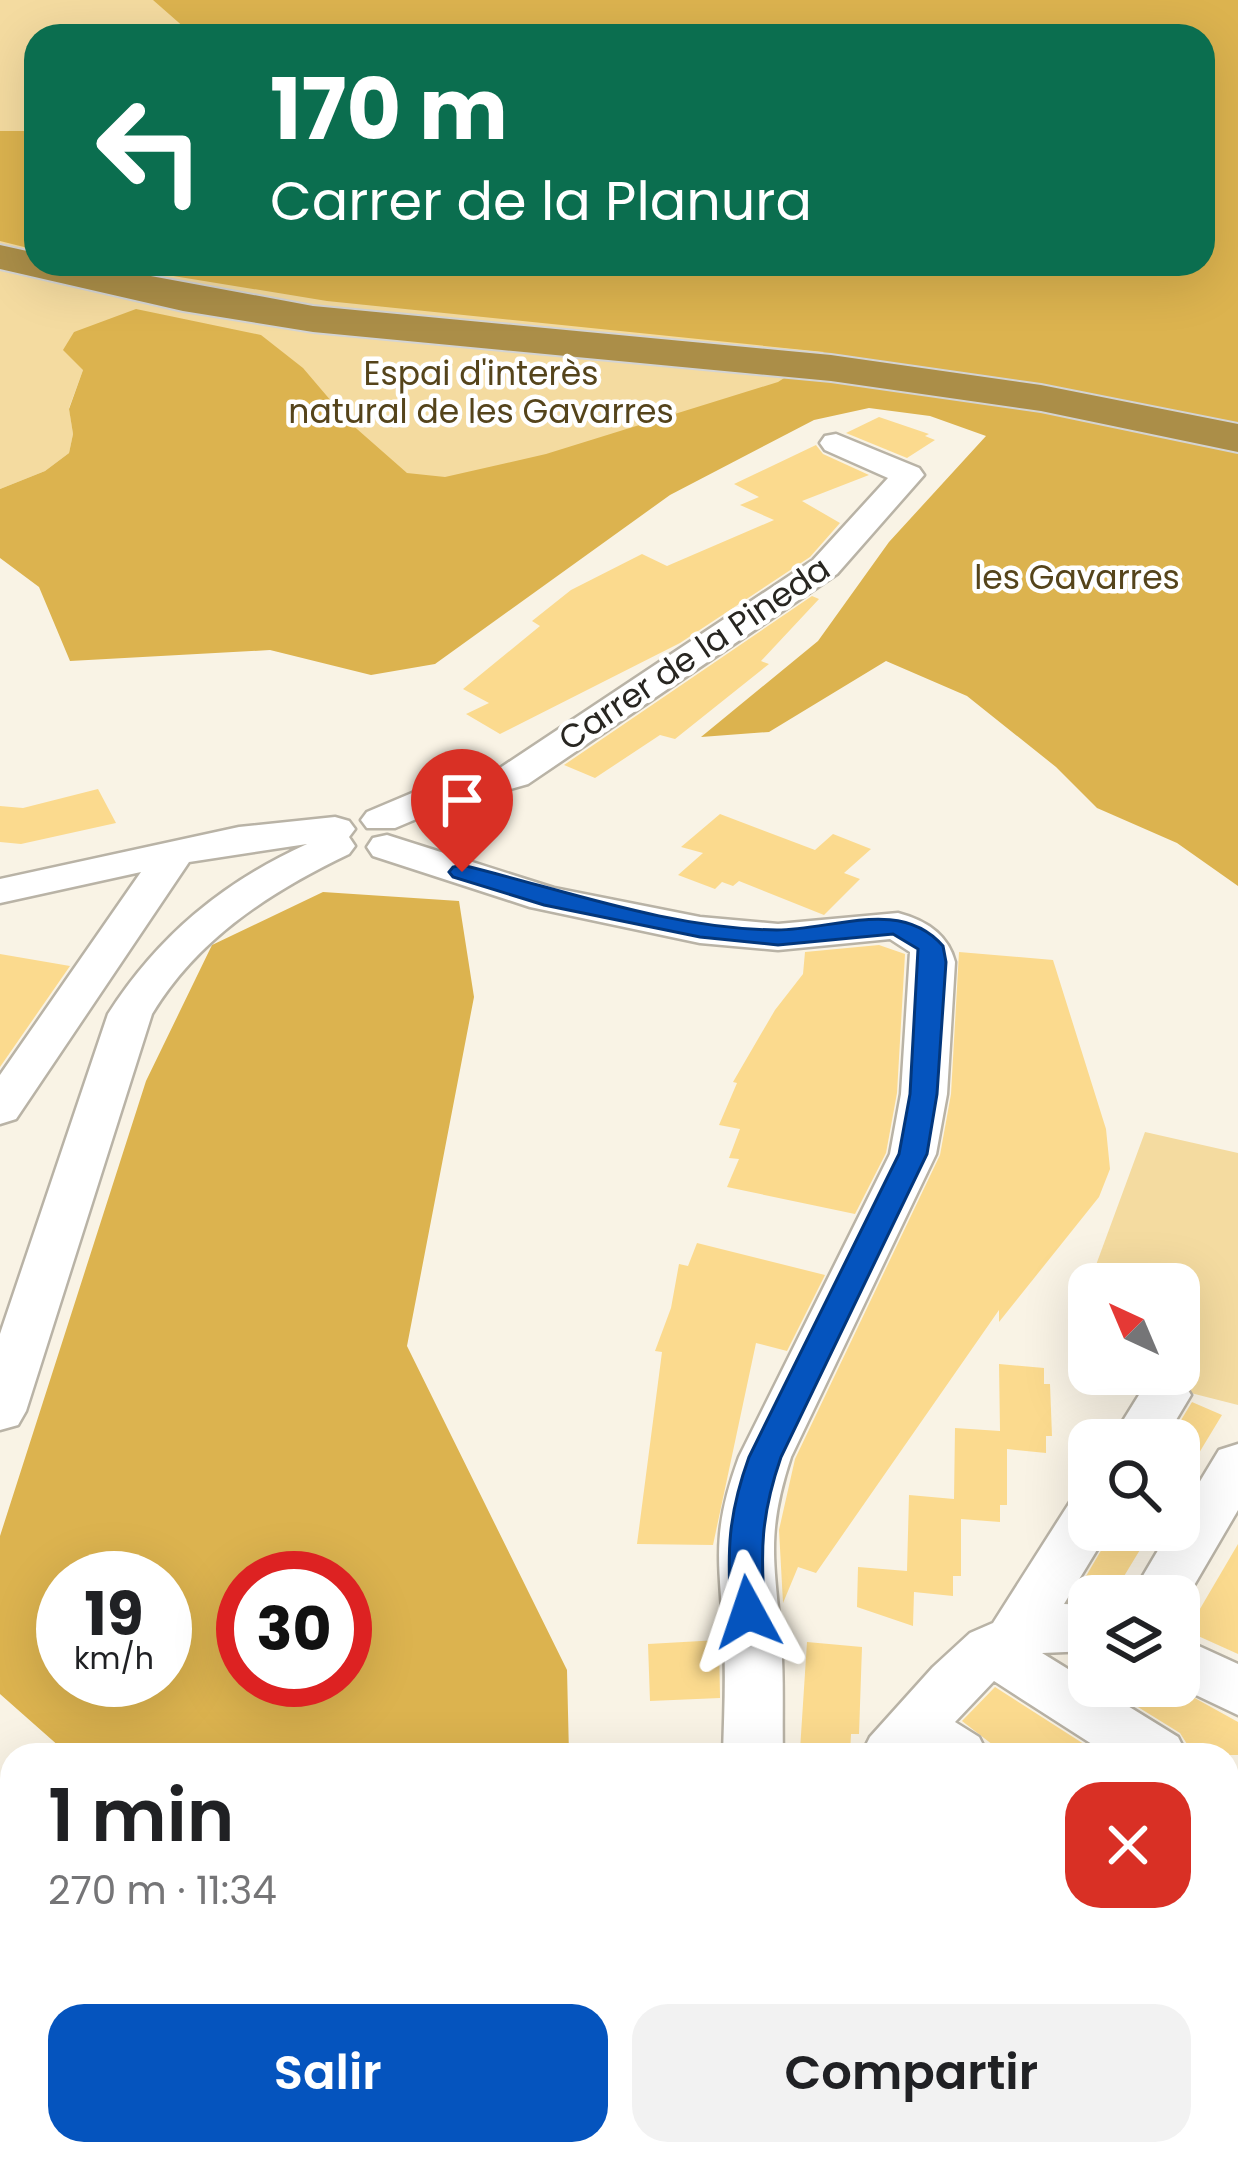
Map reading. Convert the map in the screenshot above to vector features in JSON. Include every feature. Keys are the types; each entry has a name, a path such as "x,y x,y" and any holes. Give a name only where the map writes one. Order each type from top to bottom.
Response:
{"highway":[{"path":"85,276 296,317 475,338 832,368 1019,394 1238,438"}],"street":[{"name":"Carrer de la Pineda","path":"384,834 426,801 514,776 825,567 908,476 836,443"},
{"path":"0,891 239,839 335,837 359,854 384,834 544,898 700,930 778,937 898,926 931,946 934,962 924,1094 913,1154 765,1457 749,1503 743,1561 753,1645 753,1743"},
{"path":"0,1411 130,1013 141,994 174,950 335,837"},
{"path":"0,1109 175,853"},
{"path":"1151,1419 1166,1395"},
{"path":"1172,1575 1238,1464"},
{"path":"1002,1642 1068,1547"},
{"path":"924,1743 975,1658 1002,1642 1047,1626 1068,1627"},
{"path":"1002,1642 1141,1743"},
{"path":"1200,1671 1238,1691"}],"green space":[{"name":"Espai d'interès natural de les Gavarres","path":"0,0 1238,0 1238,683 968,354 534,516 83,370 69,408 73,434 69,453 45,471 0,489"},
{"name":"les Gavarres","path":"153,0 1238,0 1238,886 1177,843 1097,808 1056,767 967,696 886,661 769,732 701,737 818,641 889,542 986,436 930,416 869,408 814,420 670,495 435,664 371,675 270,650 70,661 39,587 0,558 0,489 45,471 69,453 73,434 69,409 83,370 63,350 74,332 136,309 261,335 303,368 349,422 407,473 445,477 546,454 778,382 824,352 327,301 174,276 1215,276 1215,24 180,24"},
{"path":"0,131 24,131 24,247 0,241"},
{"path":"323,892 459,901 474,997 407,1346 567,1670 569,1743 55,1743 0,1694 0,1536 146,1081 212,945"},
{"path":"1145,1132 1238,1153 1238,1405 1199,1395 1200,1263 1097,1263"}],"building":[{"path":"879,417 935,440 907,458 846,433"},
{"path":"816,445 823,454 869,475 802,501 840,523 810,557 680,643 500,734 466,714 489,703 463,689 540,626 532,621 571,590 642,554 667,566 774,520 740,505 759,497 734,484"},
{"path":"812,596 819,599 761,661 769,664 675,739 660,735 595,778 564,765"},
{"path":"98,789 116,823 21,844 0,842 0,806 23,808"},
{"path":"720,814 815,850 833,834 871,849 844,873 860,879 824,915 739,881 733,886 722,882 715,889 678,875 703,853 681,847"},
{"path":"879,945 905,954 897,1093 886,1153 855,1214 727,1187 739,1159 729,1158 740,1129 719,1125 737,1083 733,1082 775,1010 803,974 805,952"},
{"path":"959,952 1053,960 1106,1129 1110,1169 1099,1197 999,1322 999,1310 816,1573 798,1567 783,1603 779,1530 795,1459 940,1155 951,1094"},
{"path":"0,954 70,966 0,1067"},
{"path":"697,1243 825,1275 787,1351 756,1343 713,1545 637,1544 662,1352 655,1351 671,1308 679,1264 688,1266"},
{"path":"999,1364 1044,1368 1044,1384 1050,1384 1052,1436 1046,1436 1046,1453 1007,1449 1007,1505 1000,1505 1000,1522 961,1519 961,1576 953,1576 953,1596 914,1592 913,1626 857,1607 858,1567 907,1571 909,1495 954,1499 955,1428 1000,1431"},
{"path":"1192,1402 1222,1415 1200,1451 1200,1419 1182,1419"},
{"path":"1238,1544 1238,1654 1200,1637 1200,1609"},
{"path":"1101,1551 1139,1551 1125,1575 1087,1575"},
{"path":"719,1640 720,1698 650,1701 648,1644"},
{"path":"807,1642 862,1647 859,1734 851,1734 851,1743 800,1743"},
{"path":"995,1687 1082,1743 990,1743 962,1721"},
{"path":"1200,1701 1238,1722 1238,1743 1186,1743 1180,1733 1138,1707 1200,1707"}],"route":[{"path":"462,872 544,898 700,930 778,937 898,926 931,946 934,962 924,1094 913,1154 765,1457 749,1503 743,1543 748,1612"}]}
